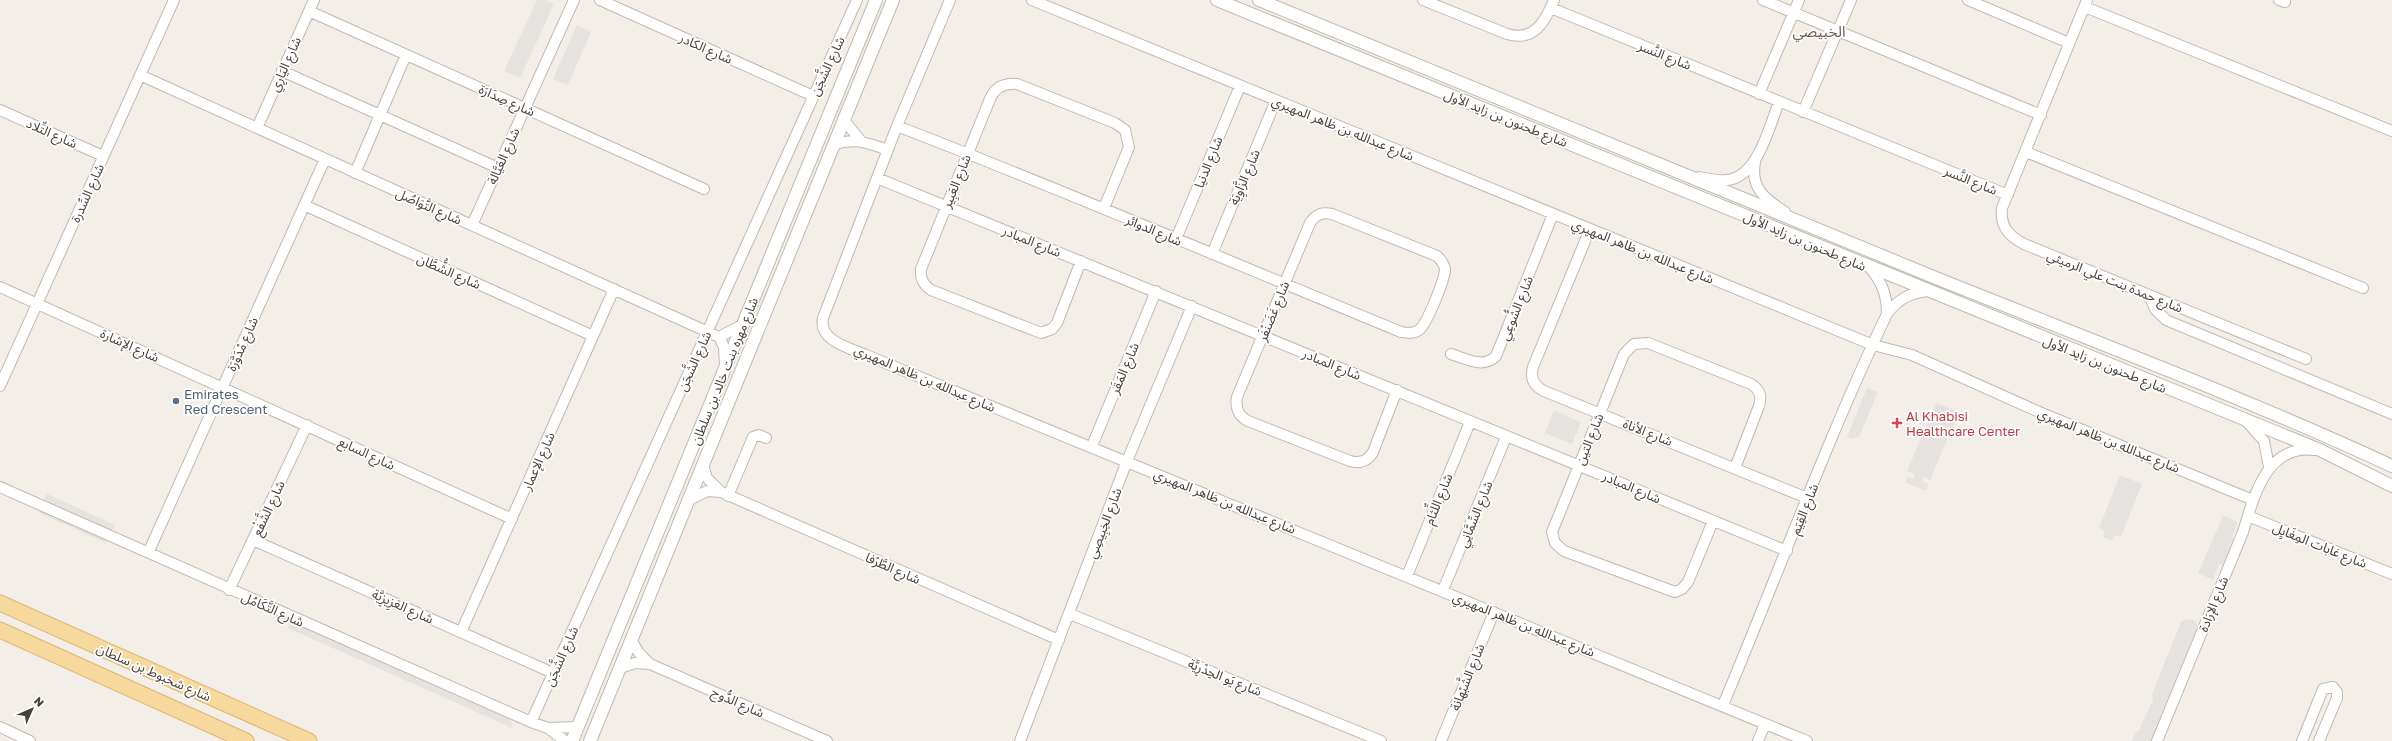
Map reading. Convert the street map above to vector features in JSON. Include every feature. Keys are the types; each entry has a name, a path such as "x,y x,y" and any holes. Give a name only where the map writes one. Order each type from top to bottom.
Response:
{"main road":[{"name":"شارع شخبوط بن سلطان","path":"0,603 309,741"},
{"name":"شارع شخبوط بن سلطان","path":"0,630 246,741"}],"street":[{"name":"شارع السِّدرة","path":"0,386 174,0"},
{"name":"شارع اليَارِي","path":"256,128 314,0"},
{"name":"شارع العَيَّالة","path":"472,225 574,0"},
{"name":"شارع الكادر","path":"600,0 813,96"},
{"name":"شارع الشَّجَن","path":"531,722 857,0"},
{"name":"شارع مهره بنت خالد بن سلطان","path":"572,741 726,369 876,0"},
{"name":"شارع مهره بنت خالد بن سلطان","path":"590,741 843,119 893,0"},
{"name":"شارع عبدالله بن ظاهر المهيري","path":"950,0 897,126 823,318 823,328 826,335 866,355 1092,446 1723,705 1807,741"},
{"name":"شارع عبدالله بن ظاهر المهيري","path":"1032,0 1872,345 1912,355 2037,411 2253,500"},
{"name":"شارع طحنون بن زايد الأول","path":"1217,0 1870,268 2320,450 2392,486"},
{"name":"شارع طحنون بن زايد الأول","path":"1259,0 1930,275 2185,376 2318,432 2392,466"},
{"path":"1423,0 1514,36 1522,36 1537,30 1543,24 1552,4"},
{"path":"1763,0 2041,115"},
{"path":"1759,94 1792,12 1799,0"},
{"path":"1803,112 1851,0"},
{"path":"1968,0 2069,43"},
{"name":"شارع حمدة بنت علي الرميثي","path":"2306,359 2014,239 2008,233 2002,217 2008,194 2086,3 2392,131"},
{"name":"شارع النَّسر","path":"1552,4 1759,94 2008,194"},
{"name":"شارع صِدَارَة","path":"309,11 704,189"},
{"path":"355,173 406,55"},
{"path":"282,71 498,168"},
{"name":"شارع التَّوَاصُل","path":"140,75 719,337"},
{"name":"شارع العَبِير","path":"1081,261 1057,323 1045,333 1037,333 938,293 926,286 920,275 921,269 967,153 992,94 999,88 1008,84 1017,84 1116,123 1125,130 1129,147 1104,208"},
{"name":"شارع الدنيا","path":"1176,239 1240,86"},
{"name":"شارع الزَّاوِيَة","path":"1212,254 1276,100"},
{"path":"1685,175 1727,180 1743,174 1755,161 1780,102"},
{"name":"شارع التِّلاد","path":"0,110 103,156"},
{"path":"843,119 860,140"},
{"name":"شارع الدوائر","path":"897,126 1104,208 1401,332 1411,333"},
{"path":"833,145 846,141 860,140 888,150"},
{"path":"2026,152 2363,288"},
{"name":"شارع مْدَوَّرَة","path":"149,551 325,159"},
{"path":"1755,161 1754,179 1762,195 1795,219"},
{"name":"شارع المبادر","path":"877,178 1156,291 1397,390 1506,437 1787,551"},
{"name":"شارع الشُّطَّان","path":"304,205 593,336"},
{"name":"شارع غَضَنْفَر","path":"1397,390 1373,452 1368,459 1359,462 1350,461 1248,421 1240,415 1236,402 1310,223 1320,214 1332,214 1432,254 1441,260 1444,274 1426,320 1420,329 1411,333"},
{"name":"شارع الشُّوعِي","path":"1451,354 1480,363 1486,363 1496,356 1553,214"},
{"name":"شارع الأناة","path":"1590,229 1531,372 1533,382 1540,389 1807,498"},
{"path":"1870,268 1882,284 1885,294 1887,314"},
{"name":"شارع الإشارة","path":"0,287 222,387"},
{"name":"شارع الإعمار","path":"461,632 614,289"},
{"name":"شارع المَقَر","path":"1092,446 1156,291"},
{"name":"شارع القِيَم","path":"1723,705 1787,551 1807,498 1872,345 1887,314 1900,300 1913,293 1927,291"},
{"path":"2149,295 2155,309 2166,320 2392,414"},
{"name":"شارع الخِبِيصِي","path":"1020,741 1070,614 1127,461 1192,306"},
{"path":"726,369 724,347 719,337 744,324"},
{"name":"شارع التين","path":"1713,521 1688,582 1682,589 1674,592 1564,551 1555,543 1552,532 1624,354 1630,346 1640,342 1648,343 1751,384 1758,390 1761,399 1735,468"},
{"name":"شارع السابع","path":"222,387 512,519"},
{"path":"2246,421 2264,441 2269,467"},
{"name":"شارع اللِّثام","path":"1407,576 1470,422"},
{"name":"شارع الشَّفْع","path":"229,590 307,425"},
{"path":"725,494 753,438 759,435 766,438"},
{"name":"شارع السِّمَّانِي","path":"1443,590 1506,437"},
{"name":"شارع الإرَادة","path":"2157,741 2248,516 2253,500 2269,467 2288,452 2303,449 2320,450"},
{"name":"شارع الطَّرْفا","path":"703,465 711,484 725,494 1059,640"},
{"name":"شارع التَّكَامُل","path":"0,486 149,551 229,590 531,722 548,728 565,741"},
{"name":"شارع الطَّرْفا","path":"689,500 701,492 725,494"},
{"name":"شارع غابات المِغَايِل","path":"2248,516 2392,574"},
{"name":"شارع العَزِيزِيَّة","path":"253,540 553,673"},
{"name":"شارع الشَّبْهانة","path":"1441,741 1494,612"},
{"name":"شارع يَو الحِدْرِيَّة","path":"1070,614 1382,741"},
{"name":"شارع الدُّوح","path":"631,640 639,653 650,664"},
{"name":"شارع الدُّوح","path":"620,668 635,663 650,664 827,741"},
{"path":"2302,741 2323,689 2333,687 2337,692 2337,698 2319,741"},
{"path":"1758,741 1765,724"},
{"name":"شارع التَّكَامُل","path":"548,728 577,726"},
{"path":"0,727 30,741"}],"shaded area":[{"path":"537,0 546,0 554,4 520,78 504,71"},
{"path":"577,25 591,32 568,85 553,79"},
{"path":"1867,388 1878,392 1859,437 1851,439 1847,437"},
{"path":"1936,403 1959,412 1930,480 1923,477 1922,481 1929,484 1926,491 1905,482 1907,477 1913,479 1915,474 1907,471"},
{"path":"1554,410 1581,422 1572,444 1545,433"},
{"path":"2120,475 2142,484 2121,537 2115,535 2112,541 2103,537 2105,531 2099,528"},
{"path":"47,494 115,525 106,543 38,512"},
{"path":"2223,516 2238,522 2232,537 2237,539 2226,567 2219,564 2213,580 2198,573"},
{"path":"294,611 510,707 512,728 288,628"},
{"path":"2186,619 2194,620 2198,626 2152,741 2132,741 2135,733 2139,730 2153,700 2152,694 2181,622"}],"place":[{"name":"Emirates Red Crescent","path":"176,401"},
{"name":"Al Khabisi Healthcare Center","path":"1897,423"}],"district":[{"name":"الخبيصي","path":"1819,31"}]}
